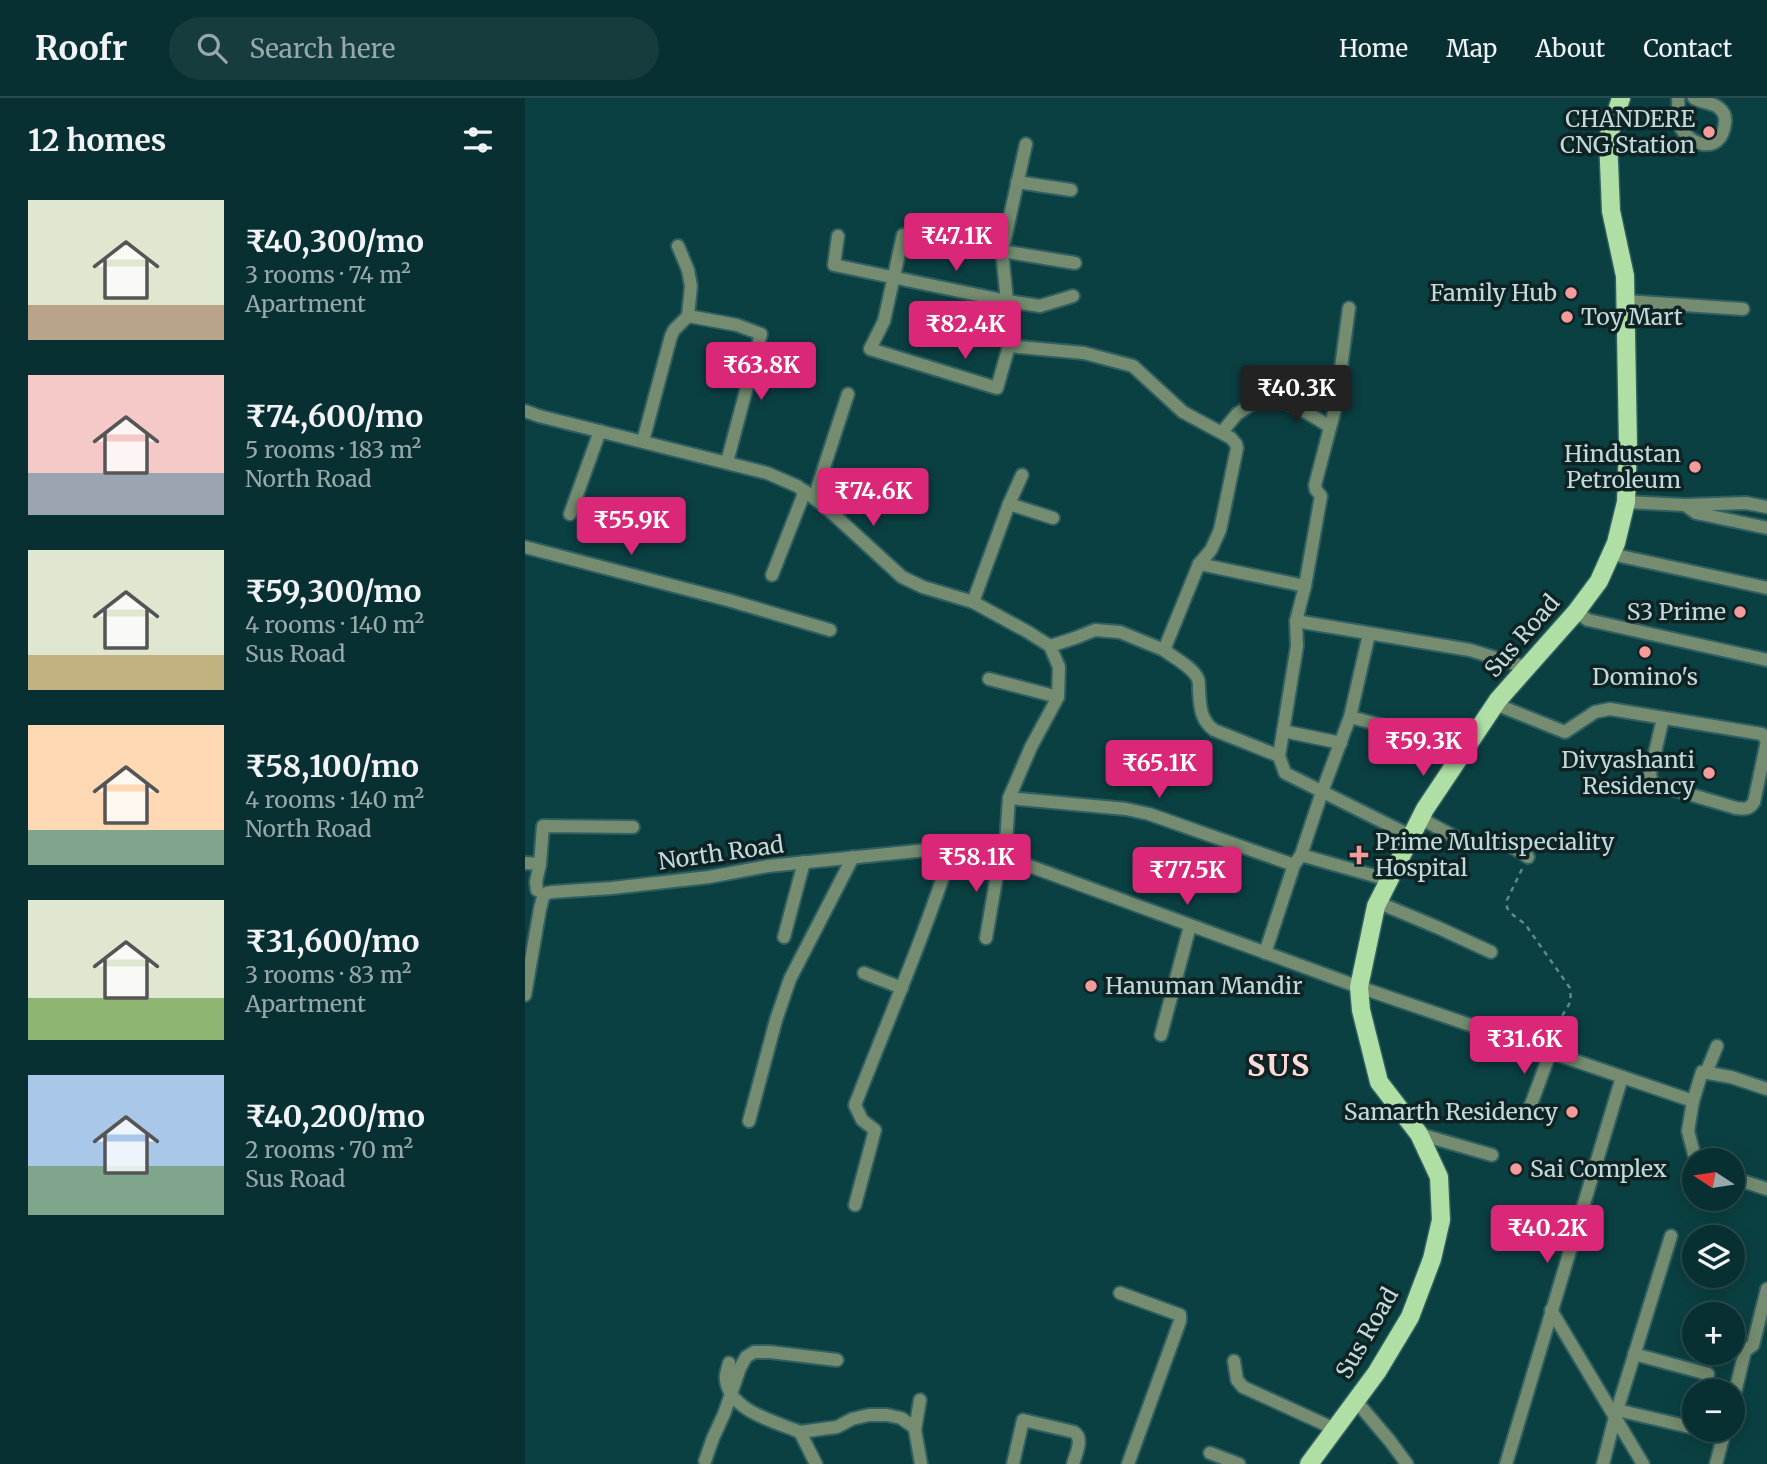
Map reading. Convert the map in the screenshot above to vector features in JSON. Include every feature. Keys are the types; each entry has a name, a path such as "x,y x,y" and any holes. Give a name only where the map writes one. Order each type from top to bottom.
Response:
{"main road":[{"name":"Sus Road","path":"1309,1464 1377,1372 1410,1317 1432,1259 1441,1220 1440,1177 1419,1134 1379,1082 1361,1010 1359,987 1377,902 1420,818 1495,704 1576,612 1599,581 1616,542 1626,502 1628,446 1625,276 1611,211 1608,138 1621,98"}],"street":[{"path":"1678,98 1678,119 1685,135 1708,145 1719,142 1725,124 1721,109 1694,98"},
{"path":"1026,144 1002,252 1009,346 997,388 870,349 884,321 903,235 1002,252 1075,263"},
{"path":"1017,183 1071,190"},
{"path":"838,236 834,265 1040,306 1073,296"},
{"path":"643,441 671,336 688,316 691,286 678,246"},
{"path":"1626,301 1743,309"},
{"path":"1349,308 1336,405 1315,485 1321,496 1296,621 1297,646 1279,757 1285,774 1411,836"},
{"path":"688,316 737,325 761,334 727,462"},
{"path":"1009,346 1084,353 1133,366 1183,412 1234,441 1237,448 1220,530 1211,550 1199,564 1164,650"},
{"path":"772,575 809,495 848,394"},
{"path":"1273,398 1306,411 1330,427"},
{"path":"1221,432 1237,414 1252,404"},
{"path":"525,411 767,472 797,486 830,510 902,577 923,587 973,602 1050,646 1059,667 1058,697 1031,747 1009,798 1002,857 986,938"},
{"path":"570,514 600,431"},
{"path":"973,602 1022,475"},
{"path":"1626,502 1685,505 1746,503 1767,507"},
{"path":"1009,504 1053,518"},
{"path":"1685,505 1696,513 1767,527"},
{"path":"525,547 728,600 830,630"},
{"path":"1611,554 1767,588"},
{"path":"1199,564 1305,586"},
{"path":"1576,612 1588,620 1767,660"},
{"path":"1296,621 1470,650 1528,668"},
{"path":"1050,646 1095,630 1120,632 1164,650 1189,669 1198,680 1202,713 1209,727 1279,757"},
{"path":"1265,953 1350,717 1369,634"},
{"path":"1059,667 1075,638"},
{"path":"989,678 1058,697"},
{"path":"1495,704 1565,732 1595,712 1610,709 1762,734 1767,741 1751,807 1744,810 1735,808 1655,784 1650,774 1664,718"},
{"path":"1350,717 1412,733 1459,758"},
{"path":"1283,731 1341,743"},
{"path":"1009,798 1126,809 1298,860 1389,880"},
{"path":"1420,818 1470,845 1490,839 1498,840 1528,857"},
{"path":"525,995 543,897 536,889 536,882 543,826 633,827"},
{"name":"North Road","path":"536,889 612,888 709,877 768,866 927,850 953,850 1002,857 1359,987 1693,1101"},
{"path":"855,1205 875,1129 862,1120 855,1105 953,850"},
{"path":"749,1121 790,979 853,857"},
{"path":"784,937 804,862"},
{"path":"525,863 540,864"},
{"path":"1377,902 1491,952"},
{"path":"1161,1035 1190,926"},
{"path":"864,973 902,988"},
{"path":"1706,1073 1717,1046"},
{"path":"1529,1110 1551,1052"},
{"path":"1692,1148 1688,1131 1702,1072 1731,1077 1767,1089"},
{"path":"1506,1464 1622,1077"},
{"path":"1419,1134 1492,1155"},
{"path":"1745,1182 1767,1189"},
{"path":"1603,1464 1671,1236"},
{"path":"1738,1379 1745,1351 1753,1345 1767,1289"},
{"path":"1120,1293 1180,1315 1128,1464"},
{"path":"1551,1310 1619,1413 1643,1464"},
{"path":"705,1461 746,1357 754,1352 770,1352 837,1360"},
{"path":"1637,1355 1708,1374 1707,1379"},
{"path":"1234,1362 1237,1380 1243,1387 1335,1429"},
{"path":"729,1363 726,1379 731,1393 743,1408 800,1433 837,1427 852,1419 869,1415 901,1418 915,1428"},
{"path":"920,1400 915,1428 921,1464"},
{"path":"1356,1401 1407,1464"},
{"path":"1619,1413 1682,1426"},
{"path":"1013,1464 1023,1420 1079,1434 1073,1464"},
{"path":"800,1433 815,1464"},
{"path":"1716,1464 1722,1442"},
{"path":"1210,1453 1239,1464"}],"path":[{"path":"1528,857 1507,900 1507,908 1525,924 1570,988 1571,1001 1559,1021 1532,1046"}],"place":[{"name":"CHANDERE CNG Station","path":"1709,132"},
{"name":"Family Hub","path":"1571,293"},
{"name":"Toy Mart","path":"1567,317"},
{"name":"Hindustan Petroleum","path":"1695,467"},
{"name":"S3 Prime","path":"1740,612"},
{"name":"Domino's","path":"1645,652"},
{"name":"Divyashanti Residency","path":"1709,773"},
{"name":"Prime Multispeciality Hospital","path":"1359,855"},
{"name":"Hanuman Mandir","path":"1091,986"},
{"name":"Samarth Residency","path":"1572,1112"},
{"name":"Sai Complex","path":"1516,1169"}],"district":[{"name":"SUS","path":"1279,1066"}]}
